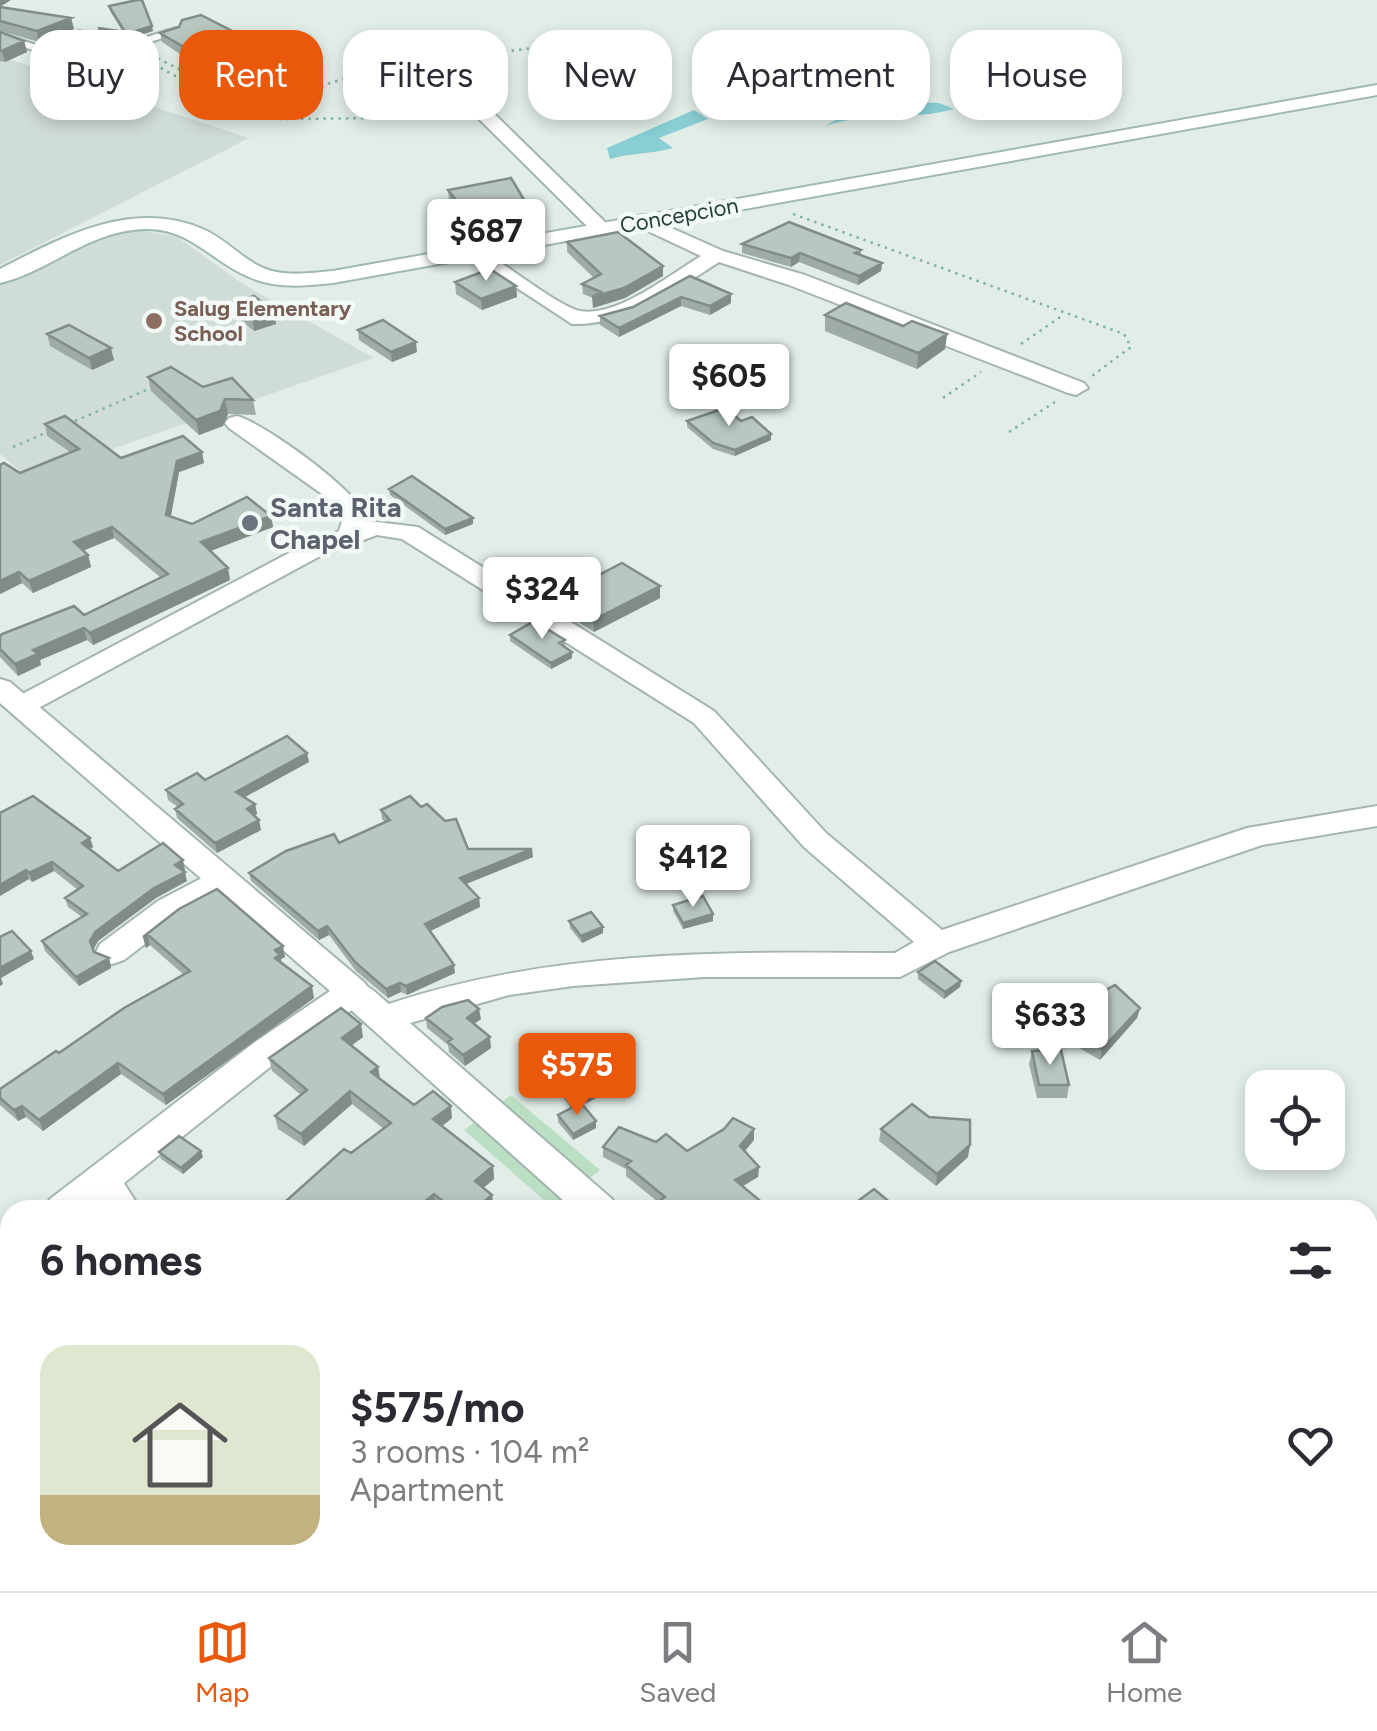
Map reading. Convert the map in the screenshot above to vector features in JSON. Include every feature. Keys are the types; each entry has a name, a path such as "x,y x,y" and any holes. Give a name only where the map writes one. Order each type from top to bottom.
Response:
{"street":[{"name":"Concepcion","path":"0,277 98,229 130,226 185,229 253,272 278,279 333,277 1377,90"},
{"path":"490,120 602,229"},
{"path":"642,222 716,254 796,280 1076,388"},
{"path":"472,252 572,316 585,318 599,318 647,296 716,254"},
{"path":"237,424 331,490 356,517 352,536"},
{"path":"588,1200 11,697 352,536 375,527 409,532 704,717 815,840 937,944"},
{"path":"384,1019 431,1000 525,978 614,969 900,965 937,944 1258,835 1377,816"},
{"path":"112,952 169,909 221,879"},
{"path":"112,1195 267,1051 352,992"}],"lane":[{"path":"159,37 177,31"},
{"path":"0,36 30,46"}],"path":[{"path":"323,86 373,70 438,66 528,49"},
{"path":"300,120 343,120"},
{"path":"757,201 1124,334 1131,347 1009,432"},
{"path":"13,447 155,387"}],"shaded area":[{"path":"0,56 30,66 30,120 159,120 159,108 179,115 179,120 194,120 249,138 0,265"},
{"name":"Salug Elementary School","path":"133,229 177,237 243,284 374,358 29,478 0,454 0,283 91,237"}],"green space":[{"path":"511,1095 600,1170 561,1200 544,1200 464,1130"}],"water":[{"path":"930,103 950,107 930,114"},
{"path":"692,111 692,120 705,120 659,138 673,148 610,159 607,148"}],"building":[{"path":"142,0 152,26 124,30 109,6"},
{"path":"0,7 71,18 40,30 0,21"},
{"path":"201,15 230,30 179,30 179,44 160,33 179,27 182,20"},
{"path":"0,32 24,41 2,51"},
{"path":"511,178 529,208 507,211 502,203 464,210 448,190"},
{"path":"789,222 861,250 855,253 882,263 859,276 800,253 791,258 742,244"},
{"path":"618,232 663,266 624,288 592,297 601,292 582,284 601,274 567,242"},
{"path":"490,269 516,286 481,299 455,282"},
{"path":"690,276 731,294 710,306 681,297 619,328 600,316 633,307"},
{"path":"254,296 275,312 253,320 232,303"},
{"path":"846,303 903,326 912,321 947,334 918,353 825,315"},
{"path":"383,320 416,342 391,352 358,330"},
{"path":"69,325 111,348 89,358 47,334"},
{"path":"171,367 203,387 232,378 253,400 225,399 220,411 196,420 148,377"},
{"path":"725,408 741,421 752,417 771,434 735,450 713,443 687,421"},
{"path":"65,416 121,458 183,436 202,452 177,461 166,515 192,524 247,497 271,516 201,542 228,568 90,633 84,628 33,650 38,654 15,664 0,649 2,634 74,606 84,615 168,574 112,527 74,542 88,555 29,581 19,572 0,581 0,465 4,463 20,473 79,449 45,424"},
{"path":"412,476 473,518 445,529 389,489"},
{"path":"622,563 660,586 593,620 557,597"},
{"path":"534,621 565,640 559,643 572,652 551,663 510,635"},
{"path":"287,736 307,753 236,792 255,804 247,809 259,820 215,843 175,809 183,804 166,790 197,773 205,780"},
{"path":"33,796 90,838 82,843 118,871 163,843 183,860 175,865 185,872 154,888 95,932 90,941 94,952 109,958 76,977 42,941 87,914 65,898 83,886 52,862 29,873 26,870 0,885 0,813"},
{"path":"410,796 421,807 427,804 445,821 456,819 468,849 532,849 460,878 479,898 425,924 454,965 406,986 400,983 386,989 355,962 327,926 318,931 249,873 286,851 334,834 339,843 390,820 381,810"},
{"path":"217,889 283,946 275,950 280,955 275,958 312,986 163,1094 118,1063 39,1120 22,1106 14,1110 0,1098 0,1089 56,1051 59,1053 124,1008 190,971 147,934 143,937 179,909"},
{"path":"703,896 713,914 683,923 673,905"},
{"path":"591,912 603,927 581,936 569,921"},
{"path":"12,931 31,951 0,968 0,937"},
{"path":"935,961 961,981 945,992 918,972"},
{"path":"1115,985 1140,1008 1102,1049 1069,1031"},
{"path":"468,1000 479,1009 467,1018 490,1037 463,1055 448,1042 452,1039 426,1018 442,1007"},
{"path":"341,1008 361,1024 342,1038 378,1067 371,1072 414,1105 433,1091 451,1106 433,1119 493,1166 475,1181 492,1195 486,1200 442,1200 434,1194 426,1200 287,1200 344,1149 351,1153 391,1123 350,1091 301,1134 275,1116 307,1090 269,1058"},
{"path":"1061,1050 1069,1085 1039,1085 1032,1051"},
{"path":"585,1067 602,1088 572,1103 555,1082"},
{"path":"581,1103 596,1121 573,1134 558,1115"},
{"path":"912,1104 929,1117 970,1120 970,1145 937,1174 881,1129"},
{"path":"733,1118 754,1129 740,1146 759,1167 735,1180 759,1200 661,1200 665,1197 626,1165 631,1161 603,1147 619,1127 656,1142 666,1134 687,1151 724,1129"},
{"path":"179,1136 201,1151 181,1168 159,1152"},
{"path":"874,1189 887,1200 859,1200"}],"place":[{"name":"Salug Elementary School","path":"154,321"},
{"name":"Santa Rita Chapel","path":"250,523"}]}
